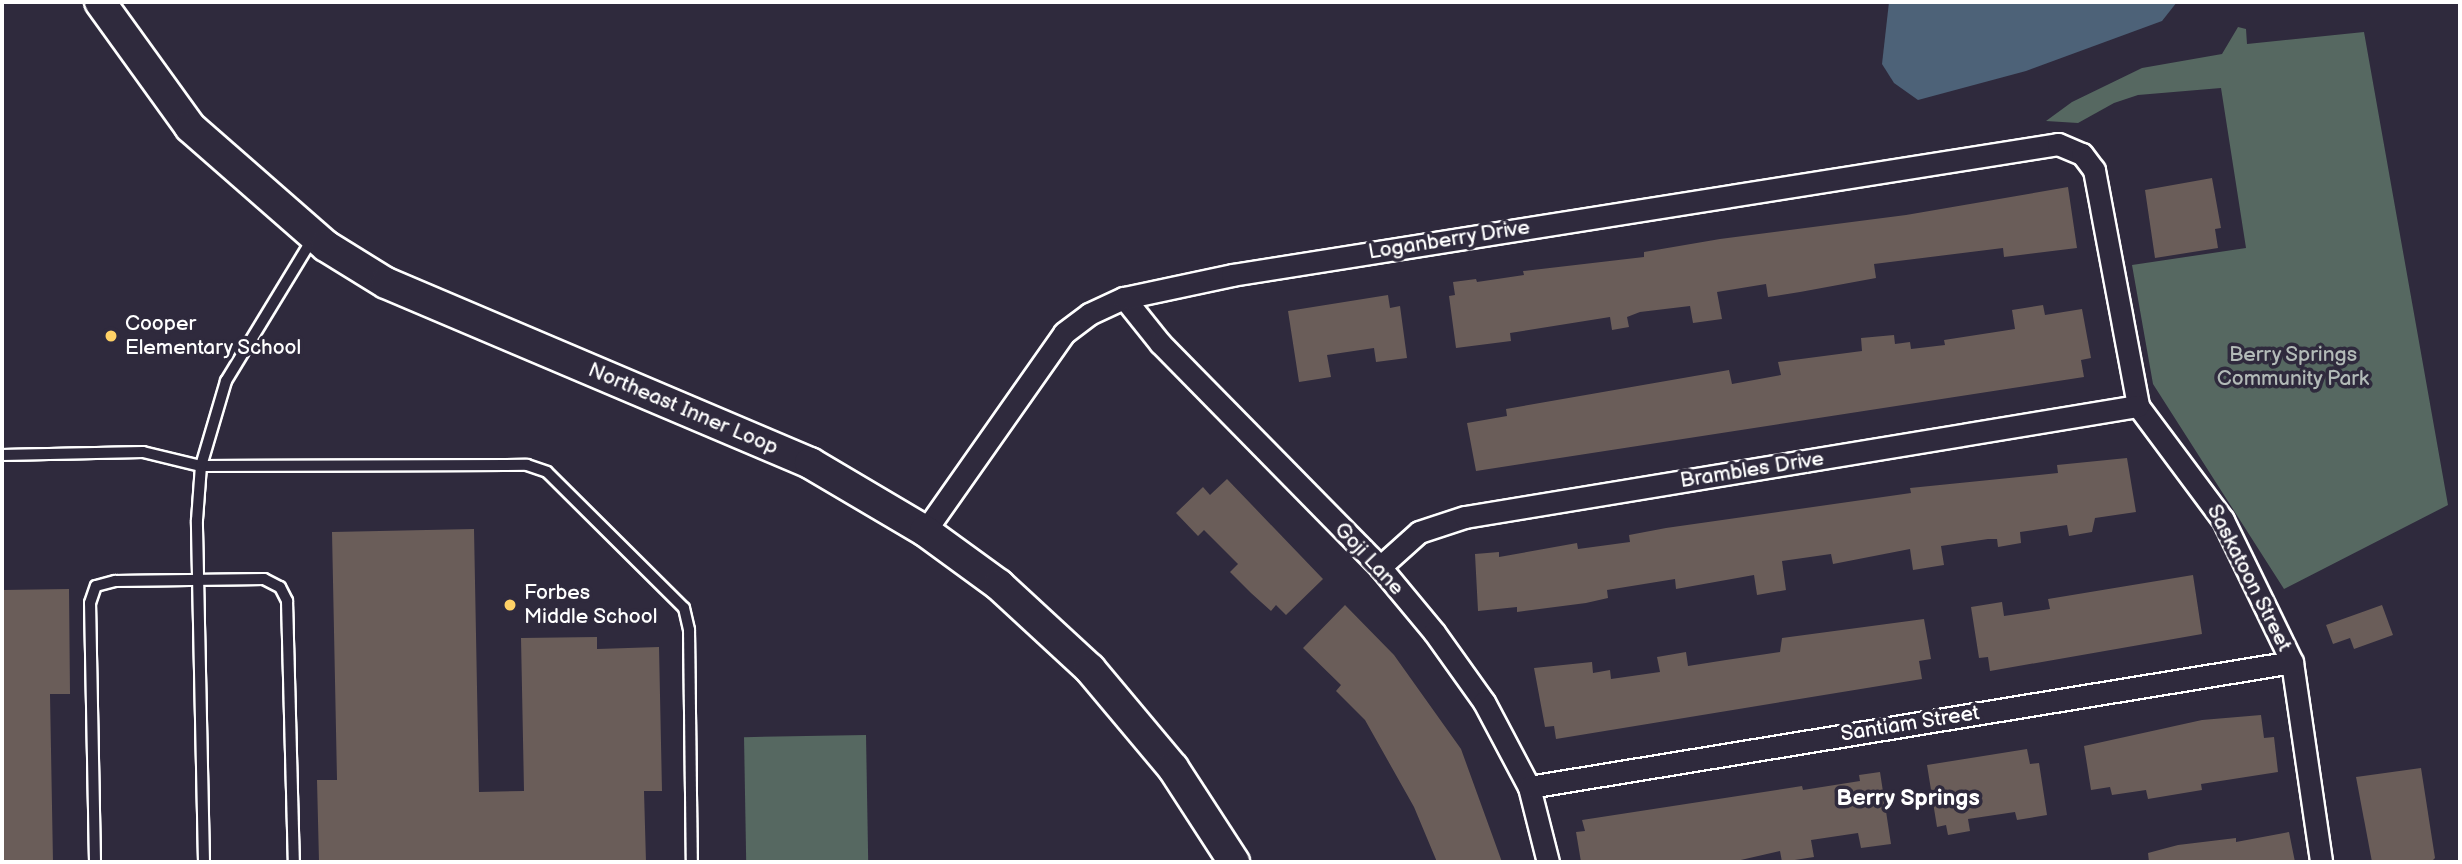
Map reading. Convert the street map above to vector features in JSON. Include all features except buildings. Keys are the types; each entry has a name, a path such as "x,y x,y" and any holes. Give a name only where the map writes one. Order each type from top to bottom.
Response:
{"main road":[{"name":"Northeast Inner Loop","path":"100,2 190,127 313,238 386,283 810,463 925,531 999,585 1090,669 1173,768 1234,862"}],"street":[{"name":"Loganberry Drive","path":"925,531 1064,333 1089,314 1124,298 1232,275 2036,146 2058,144 2082,154"},
{"name":"Saskatoon Street","path":"2082,154 2094,170 2098,187 2138,406 2223,520 2292,662 2321,862"},
{"name":"Goji Lane","path":"1124,298 1160,344 1380,567 1484,702 1529,787 1548,862"},
{"name":"Brambles Drive","path":"1380,567 1419,532 1465,517 2138,406"},
{"name":"Santiam Street","path":"1529,787 2292,662"}],"lane":[{"path":"204,862 198,579 201,466 226,380 313,238"},
{"path":"2,455 144,452 201,466 527,465 547,472 684,608 689,630 692,862"},
{"path":"96,862 90,603 96,586 115,581 198,579 264,579 280,587 287,601 294,862"}],"green space":[{"name":"Berry Springs Community Park","path":"2238,27 2246,29 2247,44 2364,32 2448,505 2284,589 2153,384 2132,265 2246,248 2221,88 2138,95 2114,103 2078,123 2046,121 2072,102 2142,68 2222,54"},
{"path":"866,735 868,862 746,862 744,737"}],"water":[{"path":"1889,2 2177,2 2162,21 2026,71 1918,100 1894,83 1882,64"}],"place":[{"name":"Cooper Elementary School","path":"111,336"},
{"name":"Forbes Middle School","path":"510,605"}],"district":[{"name":"Berry Springs","path":"1908,798"}]}
